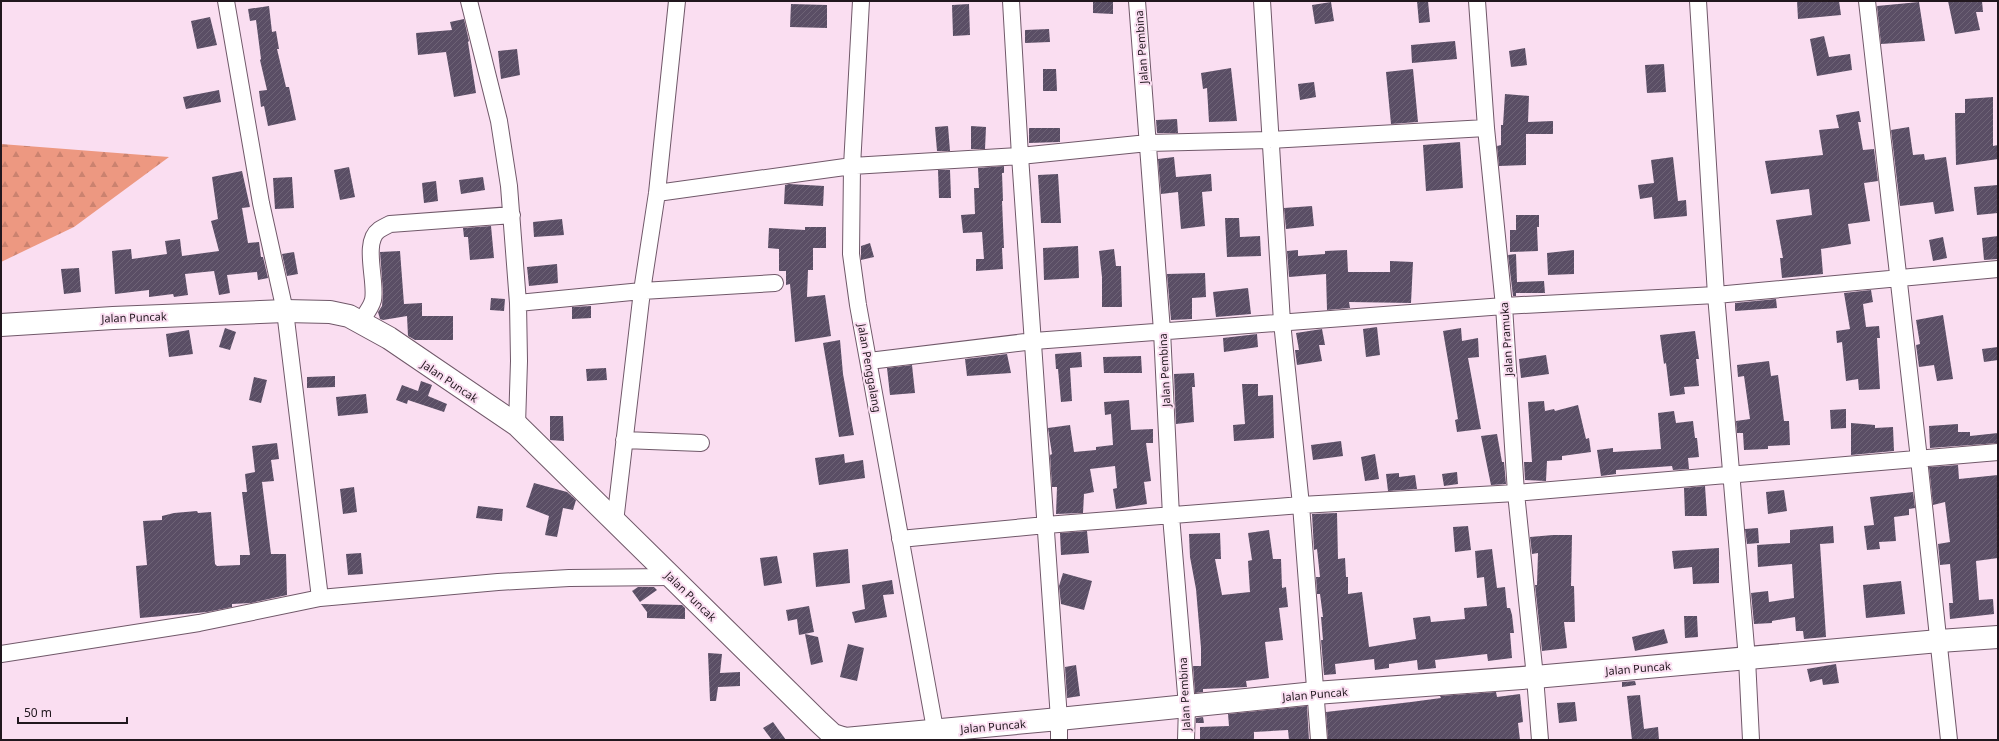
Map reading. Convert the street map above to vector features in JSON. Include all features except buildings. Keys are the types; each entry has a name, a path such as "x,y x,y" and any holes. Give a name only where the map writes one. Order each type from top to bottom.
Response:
{"street":[{"path":"226,1 261,203 285,311 320,598"},
{"path":"469,1 499,120 509,186 518,303 519,361 517,425"},
{"path":"615,522 642,291 657,194 677,1"},
{"name":"Jalan Penggalang","path":"861,1 852,166 851,254 858,305 936,735"},
{"path":"1012,1 1020,156 1034,341 1059,730"},
{"name":"Jalan Pembina","path":"1137,1 1162,331 1171,516 1187,706 1186,740"},
{"path":"1262,1 1269,140 1282,322 1301,505 1318,740"},
{"name":"Jalan Pramuka","path":"1477,1 1486,128 1504,306 1516,493 1540,740"},
{"path":"1698,1 1716,295 1746,659 1751,740"},
{"path":"1867,1 1949,740"},
{"path":"657,194 852,166 1020,156 1148,143 1269,140 1486,128"},
{"path":"360,322 371,307 373,299 371,249 372,240 378,231 390,224 512,215"},
{"path":"869,361 1034,341 1504,306 1716,295 1998,269"},
{"path":"518,303 642,291 775,283"},
{"name":"Jalan Puncak","path":"1,325 113,318 285,311 330,312 349,316 389,338 517,425 832,735 845,739 1059,730 1187,706 1315,693 1535,677 1998,637"},
{"path":"624,440 701,443"},
{"path":"900,539 1046,525 1301,505 1516,493 1998,452"},
{"path":"1,654 199,623 320,598 444,585 569,578 672,576"}],"green space":[{"path":"1,144 169,157 74,227 1,262"}]}
